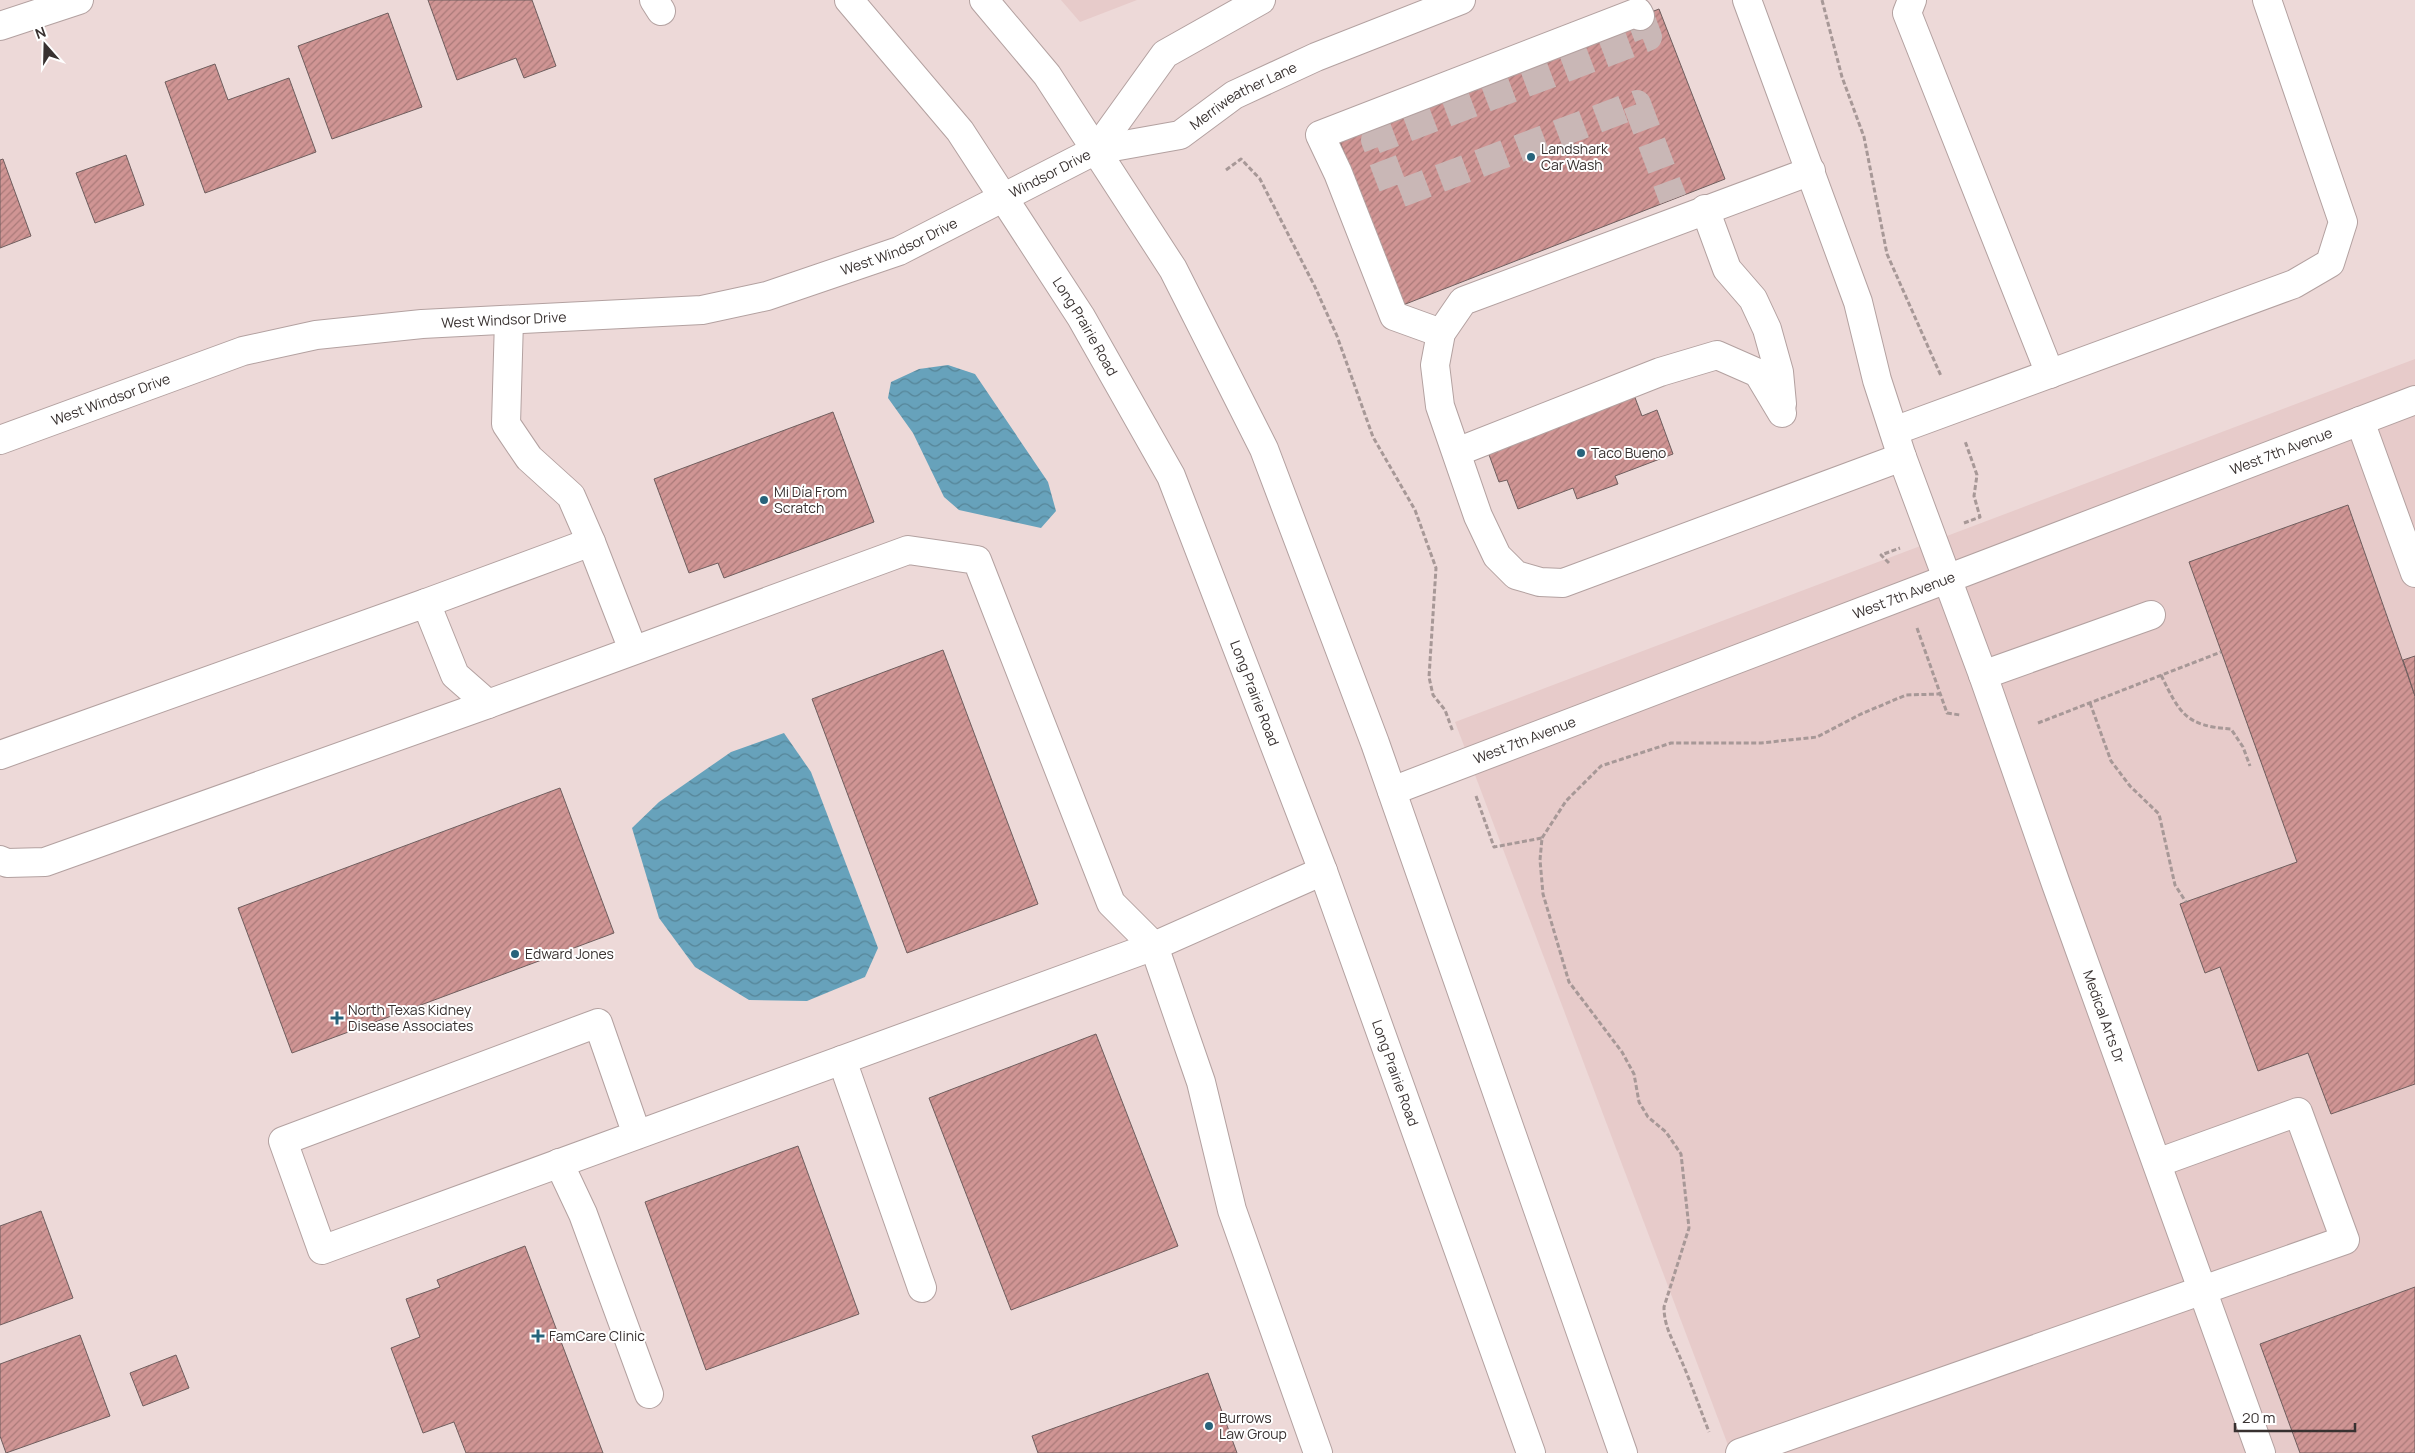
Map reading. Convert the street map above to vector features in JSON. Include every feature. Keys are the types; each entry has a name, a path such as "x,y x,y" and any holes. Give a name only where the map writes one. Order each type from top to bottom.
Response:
{"main road":[{"path":"0,26 79,0"},
{"name":"Long Prairie Road","path":"849,0 960,131 1081,317 1171,476 1322,871 1531,1453"},
{"path":"984,0 1047,75 1173,269 1264,449 1392,791 1623,1453"},
{"path":"1096,150 1165,54 1261,0"},
{"name":"Merriweather Lane","path":"1096,150 1180,135 1234,95 1316,57 1461,0"},
{"name":"Medical Arts Dr","path":"1747,0 1858,302 1877,380 1898,444 1983,675 2261,1453"},
{"path":"1912,0 1907,13 2050,374"},
{"path":"1811,171 1686,209 1463,301 1442,333 1435,365 1440,406 1478,516 1497,556 1516,575 1540,582 1564,583 1898,444 1954,409 2294,284 2330,263 2343,222 2268,0"},
{"path":"1442,333 1394,316 1338,173 1320,136 1638,12 1640,16"},
{"name":"Windsor Drive","path":"1004,199 1096,150"},
{"name":"West Windsor Drive","path":"0,440 243,351 316,335 422,324 702,310 767,296 899,251 1004,199"},
{"path":"1457,452 1660,372 1717,355 1758,373 1782,413 1779,372 1767,329 1753,299 1727,269 1686,209"},
{"path":"509,320 506,424 529,458 570,496 592,542 633,650"},
{"name":"West 7th Avenue","path":"1392,791 2415,400"},
{"path":"2360,421 2415,573"},
{"path":"0,755 592,542"},
{"path":"0,860 7,863 45,862 488,704 908,550 977,560 1111,903 1154,946 1201,1082 1232,1210 1318,1453"},
{"path":"426,603 455,675 488,704"},
{"path":"1983,675 2151,615"},
{"path":"637,1135 598,1023 282,1142 322,1250 559,1163 637,1135 1154,946 1322,871"},
{"path":"842,1060 922,1288"},
{"path":"1740,1453 2204,1292 2345,1240 2298,1112 2157,1163"},
{"path":"559,1163 583,1214 649,1394"}],"path":[{"path":"1822,0 1842,77 1864,137 1887,254 1954,409 1977,474 1974,496 1980,517 1881,555"},
{"path":"2161,675 2176,705 2192,721 2213,728 2231,729 2243,747 2250,766"},
{"path":"1542,838 1566,801 1601,766 1671,743 1761,743 1817,737 1861,714 1906,695 1940,694"},
{"path":"2090,703 2111,761 2130,786 2159,814 2175,885 2186,902"}],"shaded area":[{"path":"1061,0 1137,0 1080,22"},
{"path":"2415,359 2415,1453 1731,1453 1455,722"}],"water":[{"path":"948,365 975,374 1048,482 1056,511 1041,528 959,510 944,497 913,433 888,398 891,382 919,369"},
{"path":"784,733 811,772 878,948 865,977 807,1001 749,1000 695,967 659,918 632,828 659,802 731,752"}],"building":[{"path":"428,0 532,0 556,66 524,78 516,58 457,80"},
{"name":"Landshark Car Wash","path":"1659,9 1725,179 1403,305 1337,134"},
{"path":"388,13 422,107 332,139 298,46"},
{"path":"215,64 228,100 289,78 316,152 205,193 165,82"},
{"path":"126,155 144,205 95,223 76,173"},
{"path":"3,159 31,236 0,248 0,160"},
{"name":"Taco Bueno","path":"1634,395 1642,416 1657,410 1673,454 1615,476 1618,484 1577,499 1573,488 1518,509 1507,480 1499,482 1488,452"},
{"name":"Mi Día From Scratch","path":"833,412 874,522 724,578 718,563 689,573 654,479"},
{"path":"2348,505 2415,696 2415,1084 2331,1114 2308,1053 2258,1071 2220,967 2205,973 2180,904 2297,862 2189,562"},
{"path":"943,650 1038,904 907,953 812,699"},
{"path":"2415,656 2415,696 2403,660"},
{"path":"560,788 614,933 292,1053 238,908"},
{"path":"1096,1034 1178,1246 1011,1310 929,1098"},
{"path":"798,1146 859,1314 706,1370 645,1202"},
{"path":"41,1211 73,1298 0,1325 0,1226"},
{"path":"525,1246 603,1453 466,1453 454,1422 423,1433 391,1348 420,1337 406,1299 440,1287 437,1280"},
{"path":"2415,1287 2415,1453 2300,1453 2260,1344"},
{"path":"80,1335 110,1416 6,1453 0,1436 0,1364"},
{"path":"176,1355 189,1388 143,1406 130,1373"},
{"path":"1208,1373 1237,1453 1038,1453 1032,1436"}],"tunnel":[{"path":"1640,16 1648,37 1375,140 1396,195 1637,104 1673,199"}],"place":[{"name":"Landshark Car Wash","path":"1531,157"},
{"name":"Taco Bueno","path":"1581,453"},
{"name":"Mi Día From Scratch","path":"764,500"},
{"name":"Edward Jones","path":"515,954"},
{"name":"North Texas Kidney Disease Associates","path":"337,1018"},
{"name":"FamCare Clinic","path":"538,1336"},
{"name":"Burrows Law Group","path":"1209,1426"}]}
